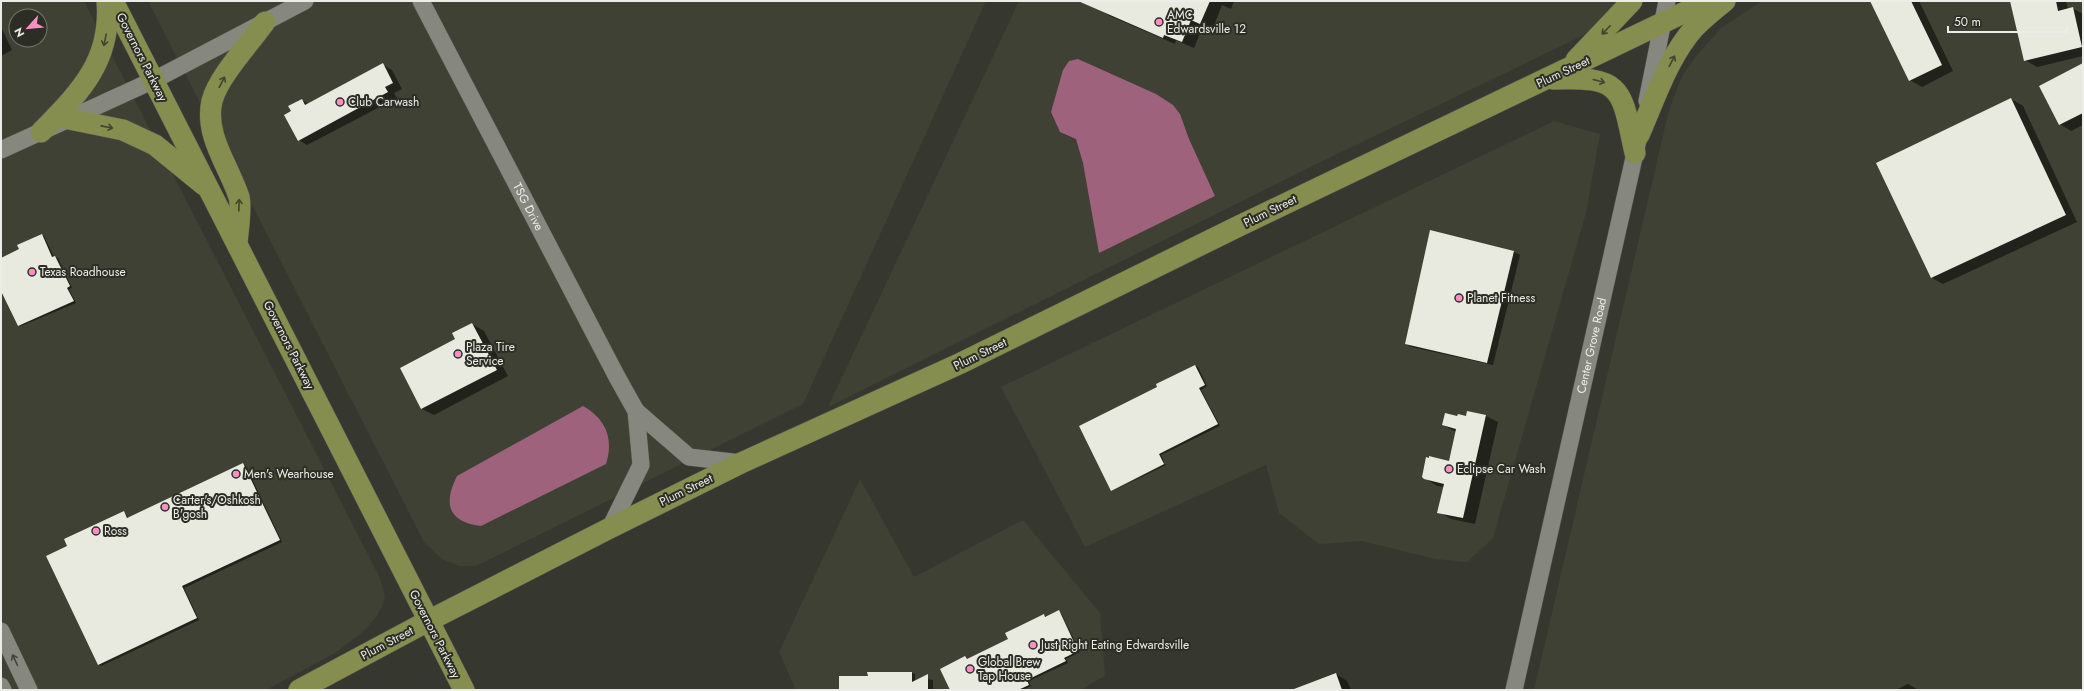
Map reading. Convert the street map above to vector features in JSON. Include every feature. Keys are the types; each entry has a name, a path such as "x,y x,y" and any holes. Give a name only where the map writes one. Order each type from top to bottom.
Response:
{"main road":[{"path":"41,132 68,104 90,76 103,48 109,22 107,1"},
{"name":"Governors Parkway","path":"113,1 464,690"},
{"path":"1555,76 1601,35 1632,1"},
{"name":"Plum Street","path":"299,690 428,621 741,463 961,363 1277,208 1555,76 1708,1"},
{"path":"1637,144 1678,49 1695,28 1725,1"},
{"path":"237,244 240,199 218,150 211,120 212,100 226,73 265,22"},
{"path":"1555,76 1598,80 1611,85 1619,93 1637,144"},
{"path":"69,119 123,130 155,145 210,190"}],"street":[{"path":"1,150 154,80 305,1"},
{"name":"TSG Drive","path":"421,1 636,411 689,457 741,463"},
{"name":"Center Grove Road","path":"1514,690 1637,144 1667,1"},
{"name":"TSG Drive","path":"610,528 641,465 636,411"},
{"path":"1,631 29,690"},
{"path":"1,686 3,690"}],"shaded area":[{"path":"1,1 84,1 380,578 385,597 382,607 364,631 335,653 266,690 1,690"},
{"path":"148,1 986,1 803,404 476,566 459,566 442,559 424,542"},
{"path":"1019,1 1624,1 1605,19 1584,35 1333,156 828,407"},
{"path":"1762,1 2083,1 2083,690 1534,690 1668,114 1681,78 1697,55 1721,28"},
{"path":"1078,59 1156,94 1173,105 1180,114 1189,139 1215,196 1099,253 1083,163 1076,139 1060,132 1051,112 1063,70 1069,61"},
{"path":"1554,121 1600,134 1586,213 1493,538 1467,562 1435,559 1362,541 1319,544 1279,513 1266,465 1085,547 1001,387"},
{"path":"583,406 597,417 606,430 609,446 606,464 481,526 470,524 455,516 451,510 450,495 457,476"},
{"path":"860,479 914,577 1023,520 1100,613 1105,676 1080,690 796,690 779,652"}],"building":[{"name":"AMC Edwardsville 12","path":"1078,1 1210,1 1200,24 1191,20 1182,42 1164,35 1163,38"},
{"path":"1870,1 1911,1 1942,65 1909,81"},
{"path":"2010,1 2056,1 2058,11 2073,7 2082,47 2024,61"},
{"name":"Club Carwash","path":"383,63 393,83 385,87 388,92 298,141 284,115 291,111 288,106 302,99 305,105"},
{"path":"2083,63 2083,113 2059,125 2039,86"},
{"path":"2011,98 2066,215 1931,278 1876,163"},
{"name":"Planet Fitness","path":"1430,230 1514,251 1487,363 1405,344"},
{"name":"Texas Roadhouse","path":"42,234 52,257 55,256 70,286 67,288 74,301 18,326 1,291 1,258 19,249 17,245"},
{"name":"Plaza Tire Service","path":"472,323 497,370 421,409 400,368 455,339 452,333"},
{"path":"1195,365 1205,385 1199,388 1218,424 1159,454 1164,464 1111,491 1079,426 1157,387 1156,384"},
{"name":"Eclipse Car Wash","path":"1467,411 1486,415 1463,518 1437,513 1444,484 1424,479 1422,477 1426,457 1429,458 1429,456 1449,461 1456,429 1442,425 1445,413 1457,416 1458,414 1466,416"},
{"path":"243,463 280,540 182,586 197,618 98,665 46,556 67,546 64,539 124,511 127,518"},
{"path":"1059,610 1078,651 1064,658 1066,661 1027,680 1029,685 1018,690 950,690 940,669 965,656 967,659 1008,639 1005,633 1044,614 1045,617"},
{"path":"867,672 912,672 912,682 928,674 928,690 839,690 839,676 868,676"},
{"path":"1336,673 1342,690 1294,690 1294,689"}],"place":[{"name":"AMC Edwardsville 12","path":"1159,22"},
{"name":"Club Carwash","path":"340,102"},
{"name":"Texas Roadhouse","path":"32,272"},
{"name":"Planet Fitness","path":"1459,298"},
{"name":"Plaza Tire Service","path":"458,354"},
{"name":"Eclipse Car Wash","path":"1449,469"},
{"name":"Men's Wearhouse","path":"236,474"},
{"name":"Carter's/Oshkosh B'gosh","path":"165,507"},
{"name":"Ross","path":"96,531"},
{"name":"Just Right Eating Edwardsville","path":"1033,645"},
{"name":"Global Brew Tap House","path":"970,669"}]}
